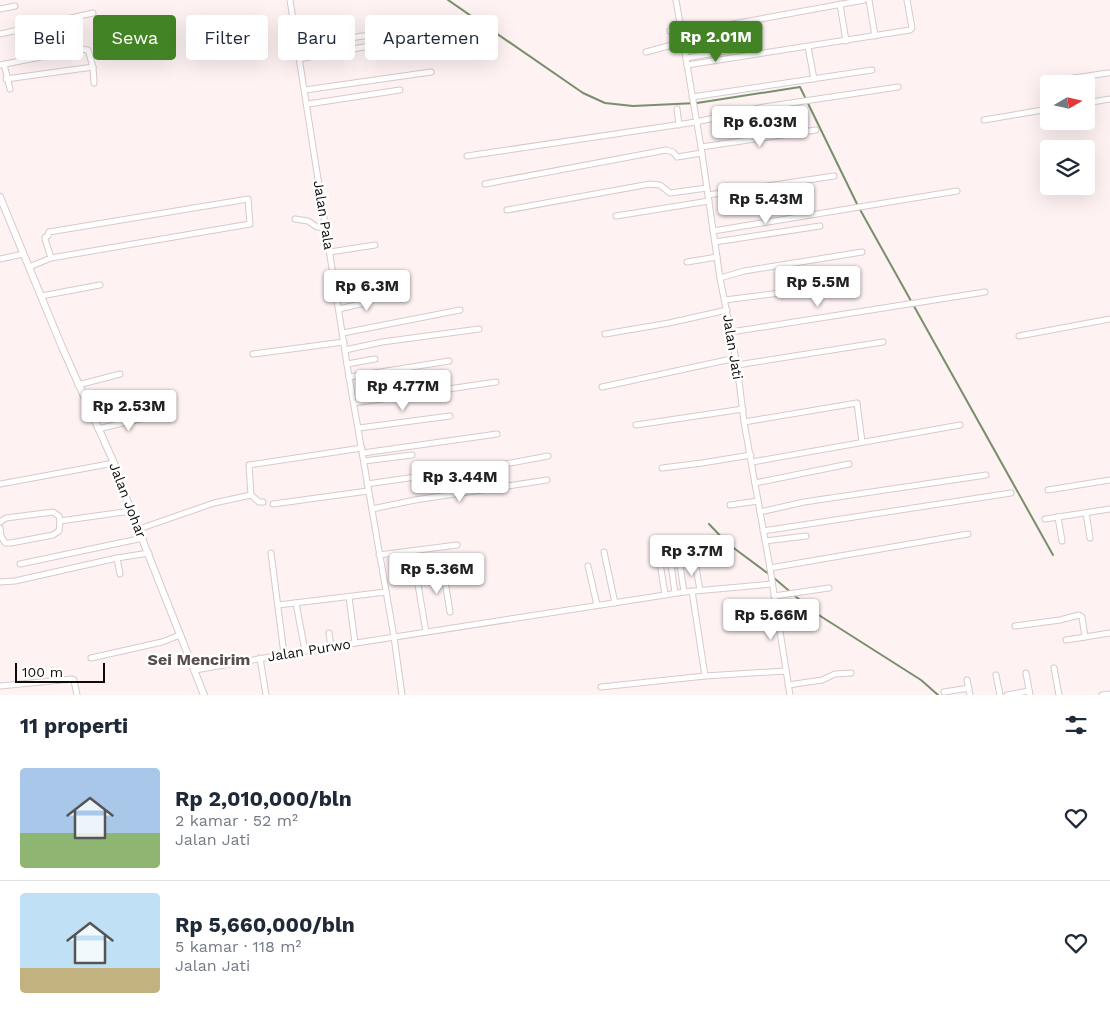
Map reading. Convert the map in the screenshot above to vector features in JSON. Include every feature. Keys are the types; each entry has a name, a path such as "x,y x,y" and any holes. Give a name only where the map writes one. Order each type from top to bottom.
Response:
{"street":[{"name":"Jalan Pala","path":"290,0 292,15"},
{"name":"Jalan Jati","path":"676,0 720,278 736,358 744,422 790,695"},
{"path":"646,52 683,42 705,28 864,0"},
{"path":"869,0 875,36"},
{"path":"687,65 846,41 911,29 907,0"},
{"path":"840,4 846,41"},
{"path":"0,9 14,6"},
{"path":"0,34 93,13"},
{"path":"670,31 681,29"},
{"path":"808,47 814,79"},
{"path":"686,58 743,48"},
{"path":"10,89 2,65 81,50 89,52 93,67 94,83"},
{"name":"Jalan Pala","path":"299,60 308,104 349,377 394,637 402,695"},
{"path":"6,79 93,67"},
{"path":"692,98 872,70"},
{"path":"305,90 431,72"},
{"path":"1095,76 1108,73"},
{"path":"467,156 696,122 764,108 898,87"},
{"path":"308,104 400,90"},
{"path":"1095,102 1110,100"},
{"path":"677,109 679,124"},
{"path":"984,120 1040,111"},
{"path":"485,184 666,150 673,152 677,157 701,150 816,130"},
{"path":"708,195 834,176"},
{"path":"507,210 650,184 660,185 670,193 707,188"},
{"path":"714,231 957,191"},
{"name":"Jalan Johar","path":"0,197 78,385 114,463 131,511 204,695"},
{"path":"29,267 51,258 250,224 248,198 48,232 48,236 45,239 51,258"},
{"path":"616,216 709,201"},
{"path":"295,219 308,221 317,227 327,228"},
{"path":"715,242 820,226"},
{"path":"330,252 375,245"},
{"path":"720,278 744,271 862,252"},
{"path":"0,260 24,254"},
{"path":"687,262 717,257"},
{"path":"40,296 100,285"},
{"path":"339,309 365,303 368,300 370,289 381,286"},
{"path":"725,300 804,290"},
{"path":"731,332 985,292"},
{"path":"343,334 460,310"},
{"path":"605,334 669,323 727,310"},
{"path":"1019,336 1110,319"},
{"path":"346,350 382,342 479,328"},
{"path":"253,354 344,342"},
{"path":"737,365 883,342"},
{"path":"602,387 736,358"},
{"path":"347,364 375,359"},
{"path":"349,377 449,361"},
{"path":"78,385 120,374"},
{"path":"354,403 496,382"},
{"path":"744,422 857,403 862,442"},
{"path":"636,425 743,409"},
{"path":"98,428 156,415"},
{"path":"359,428 450,416"},
{"path":"752,462 960,425"},
{"path":"263,502 259,502 251,495 249,466 497,434"},
{"path":"364,461 412,455"},
{"path":"662,468 750,455"},
{"path":"367,484 548,456"},
{"path":"0,484 114,463"},
{"path":"755,483 849,464"},
{"path":"760,512 804,502 986,476"},
{"path":"372,509 415,500 547,480"},
{"path":"1048,490 1110,480"},
{"path":"273,504 368,490"},
{"path":"763,531 1011,493"},
{"path":"139,529 214,503 251,495"},
{"path":"730,505 758,500"},
{"path":"1045,519 1110,509"},
{"path":"60,521 131,511"},
{"path":"0,522 6,518 53,512 60,521 59,531 53,535 11,543 5,543 1,536 0,528"},
{"path":"1086,513 1090,538"},
{"path":"1058,517 1062,542"},
{"path":"770,570 968,534"},
{"path":"765,541 806,536"},
{"path":"20,564 143,538"},
{"path":"379,556 457,545"},
{"path":"604,552 615,603"},
{"path":"0,582 15,581 117,558 149,553"},
{"path":"271,553 284,654"},
{"path":"117,558 120,574"},
{"path":"695,562 700,590"},
{"path":"660,563 665,595"},
{"path":"675,593 671,565 680,565 684,592"},
{"path":"588,566 597,605"},
{"path":"415,567 426,632"},
{"path":"418,580 471,569"},
{"path":"444,575 450,612"},
{"name":"Jalan Purwo","path":"195,670 305,650 692,590 772,582"},
{"path":"774,596 829,588"},
{"path":"692,590 705,676"},
{"path":"278,605 386,592"},
{"path":"349,597 355,643"},
{"path":"296,603 305,650"},
{"path":"1015,626 1060,620 1079,615 1082,617 1085,637"},
{"path":"1066,640 1110,632"},
{"path":"329,633 331,647"},
{"path":"91,658 162,642 180,635"},
{"path":"260,658 266,695"},
{"path":"1054,668 1059,695"},
{"path":"601,687 705,676 786,671"},
{"path":"788,685 822,680 835,674 851,673"},
{"path":"1007,695 1030,693 1026,673"},
{"path":"996,675 1000,695"},
{"path":"0,686 72,679 74,680 77,695"},
{"path":"967,680 970,695"},
{"path":"944,692 968,688"},
{"path":"1102,695 1110,694"}],"waterway":[{"path":"448,0 583,93 605,103 633,106 697,103 800,87 858,206 1053,555"},
{"path":"709,524 727,543 770,575"},
{"path":"774,578 814,612 921,680 938,695"}],"district":[{"name":"Sei Mencirim","path":"199,659"}]}
